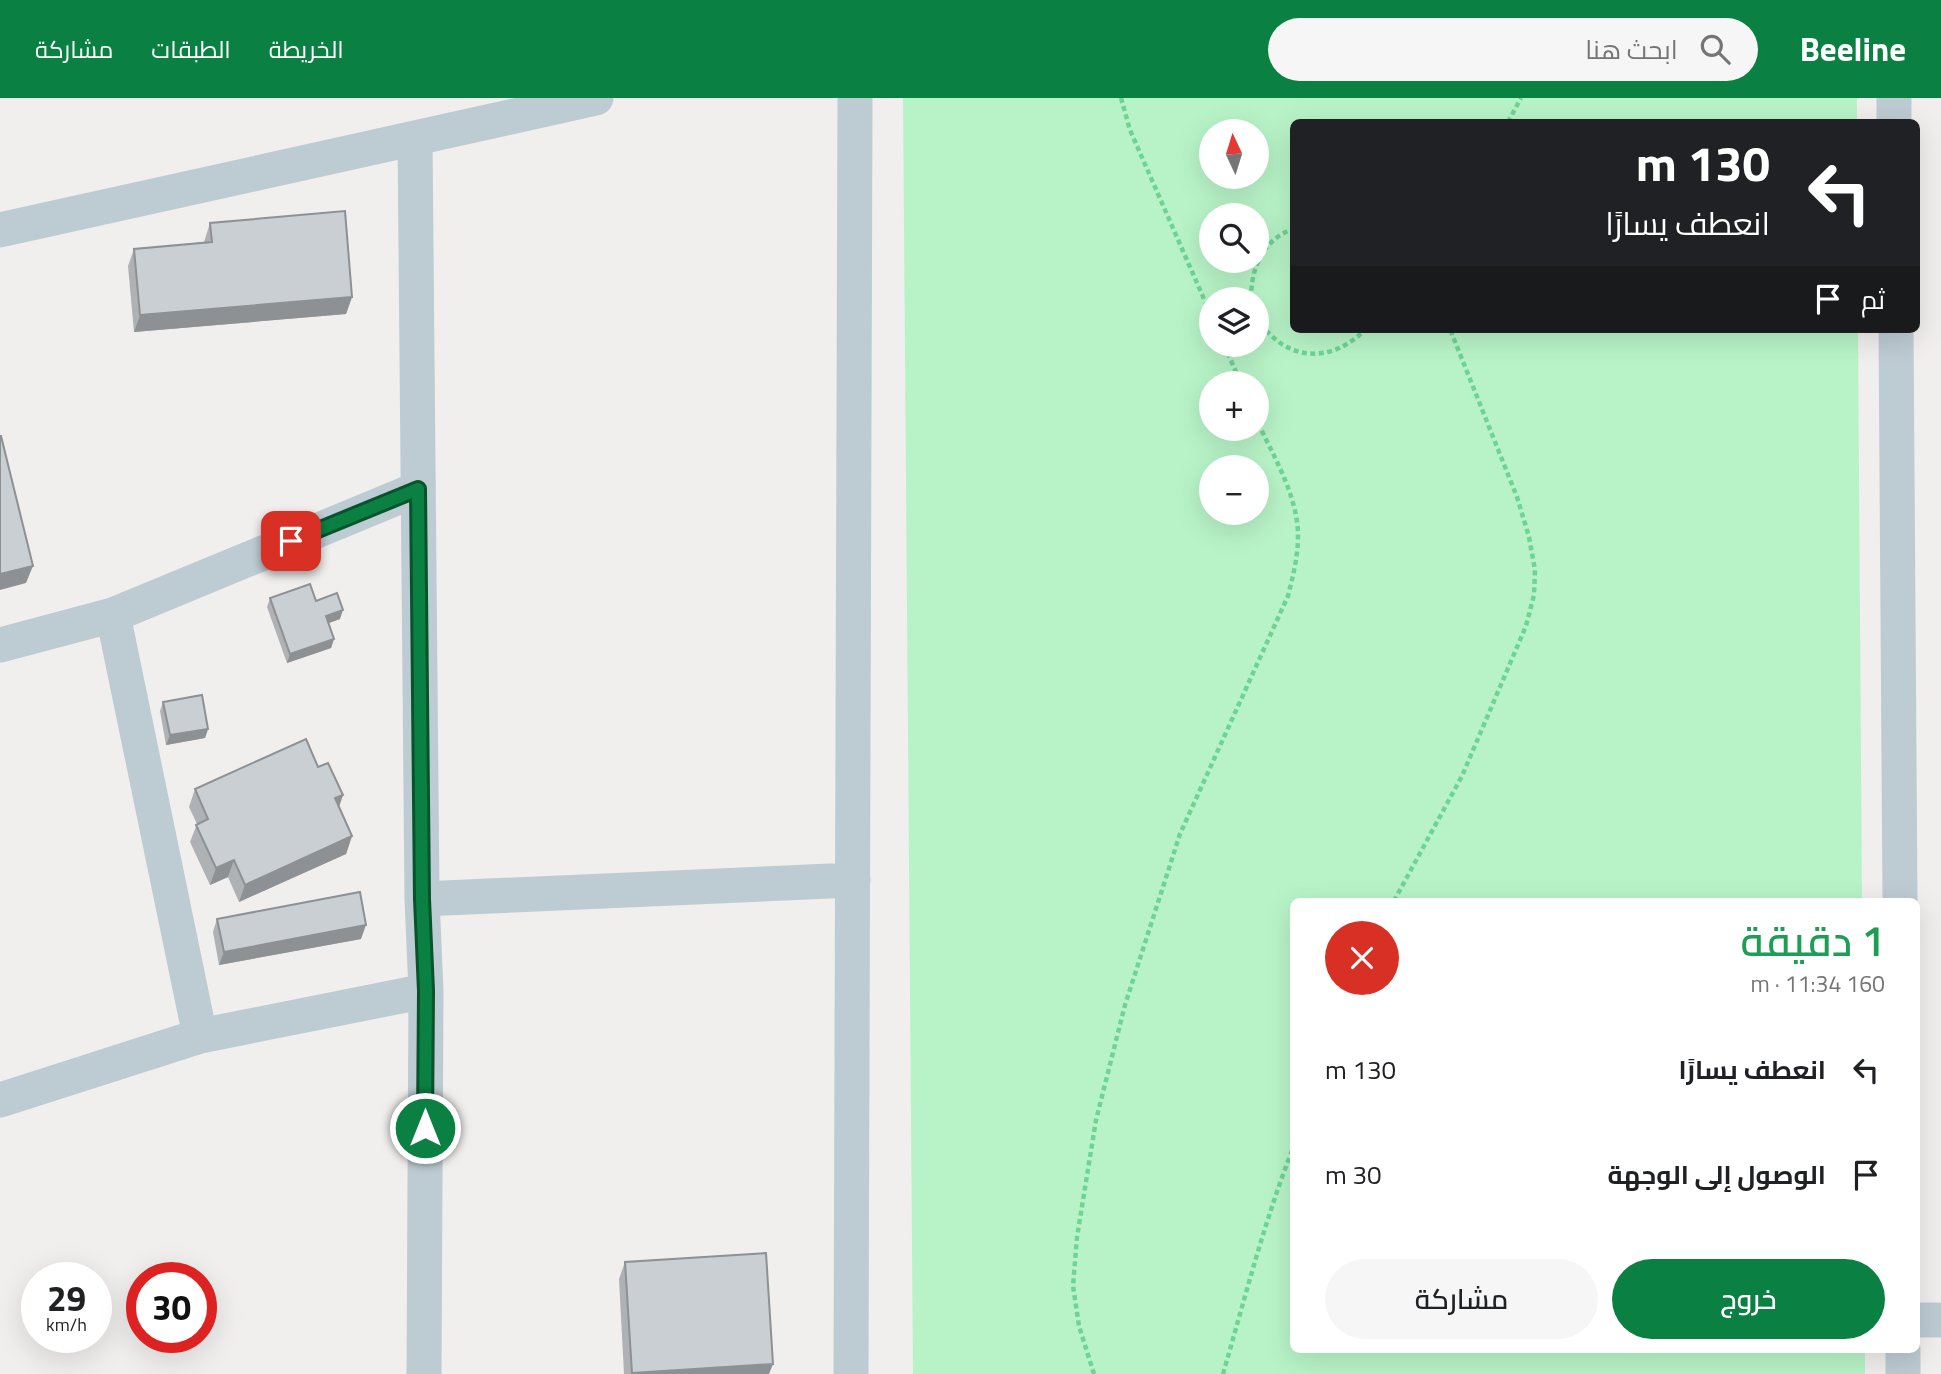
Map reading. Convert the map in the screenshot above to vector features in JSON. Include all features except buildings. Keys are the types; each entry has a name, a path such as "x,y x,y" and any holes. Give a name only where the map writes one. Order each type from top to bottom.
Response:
{"street":[{"path":"0,230 596,98"},
{"path":"851,1374 855,98"},
{"path":"1894,98 1894,119"},
{"path":"415,139 422,899 426,991 424,1374"},
{"path":"1896,333 1900,898"},
{"path":"0,645 113,615 418,489"},
{"path":"113,615 200,1036"},
{"path":"422,899 853,880"},
{"path":"0,1100 200,1036 426,991"},
{"path":"1920,1320 1941,1320"},
{"path":"1903,1353 1903,1374"}],"path":[{"path":"1121,98 1130,130 1201,287"},
{"path":"1510,119 1521,98"},
{"path":"1250,287 1254,267 1262,252 1274,240 1290,231"},
{"path":"1269,334 1292,350 1308,354 1342,348 1361,333"},
{"path":"1396,898 1462,776 1521,638 1534,595 1535,570 1517,497 1452,333"},
{"path":"1094,1374 1079,1326 1073,1286 1077,1237 1096,1120 1125,1005 1180,834 1288,596 1296,564 1298,534 1293,501 1266,441"},
{"path":"1223,1374 1254,1259 1290,1156"}],"green space":[{"path":"903,98 1857,98 1857,119 1290,119 1290,333 1858,333 1862,898 1290,898 1290,1353 1865,1353 1865,1374 913,1374"}],"route":[{"path":"291,541 418,489 422,899 426,991 425,1128"}]}
